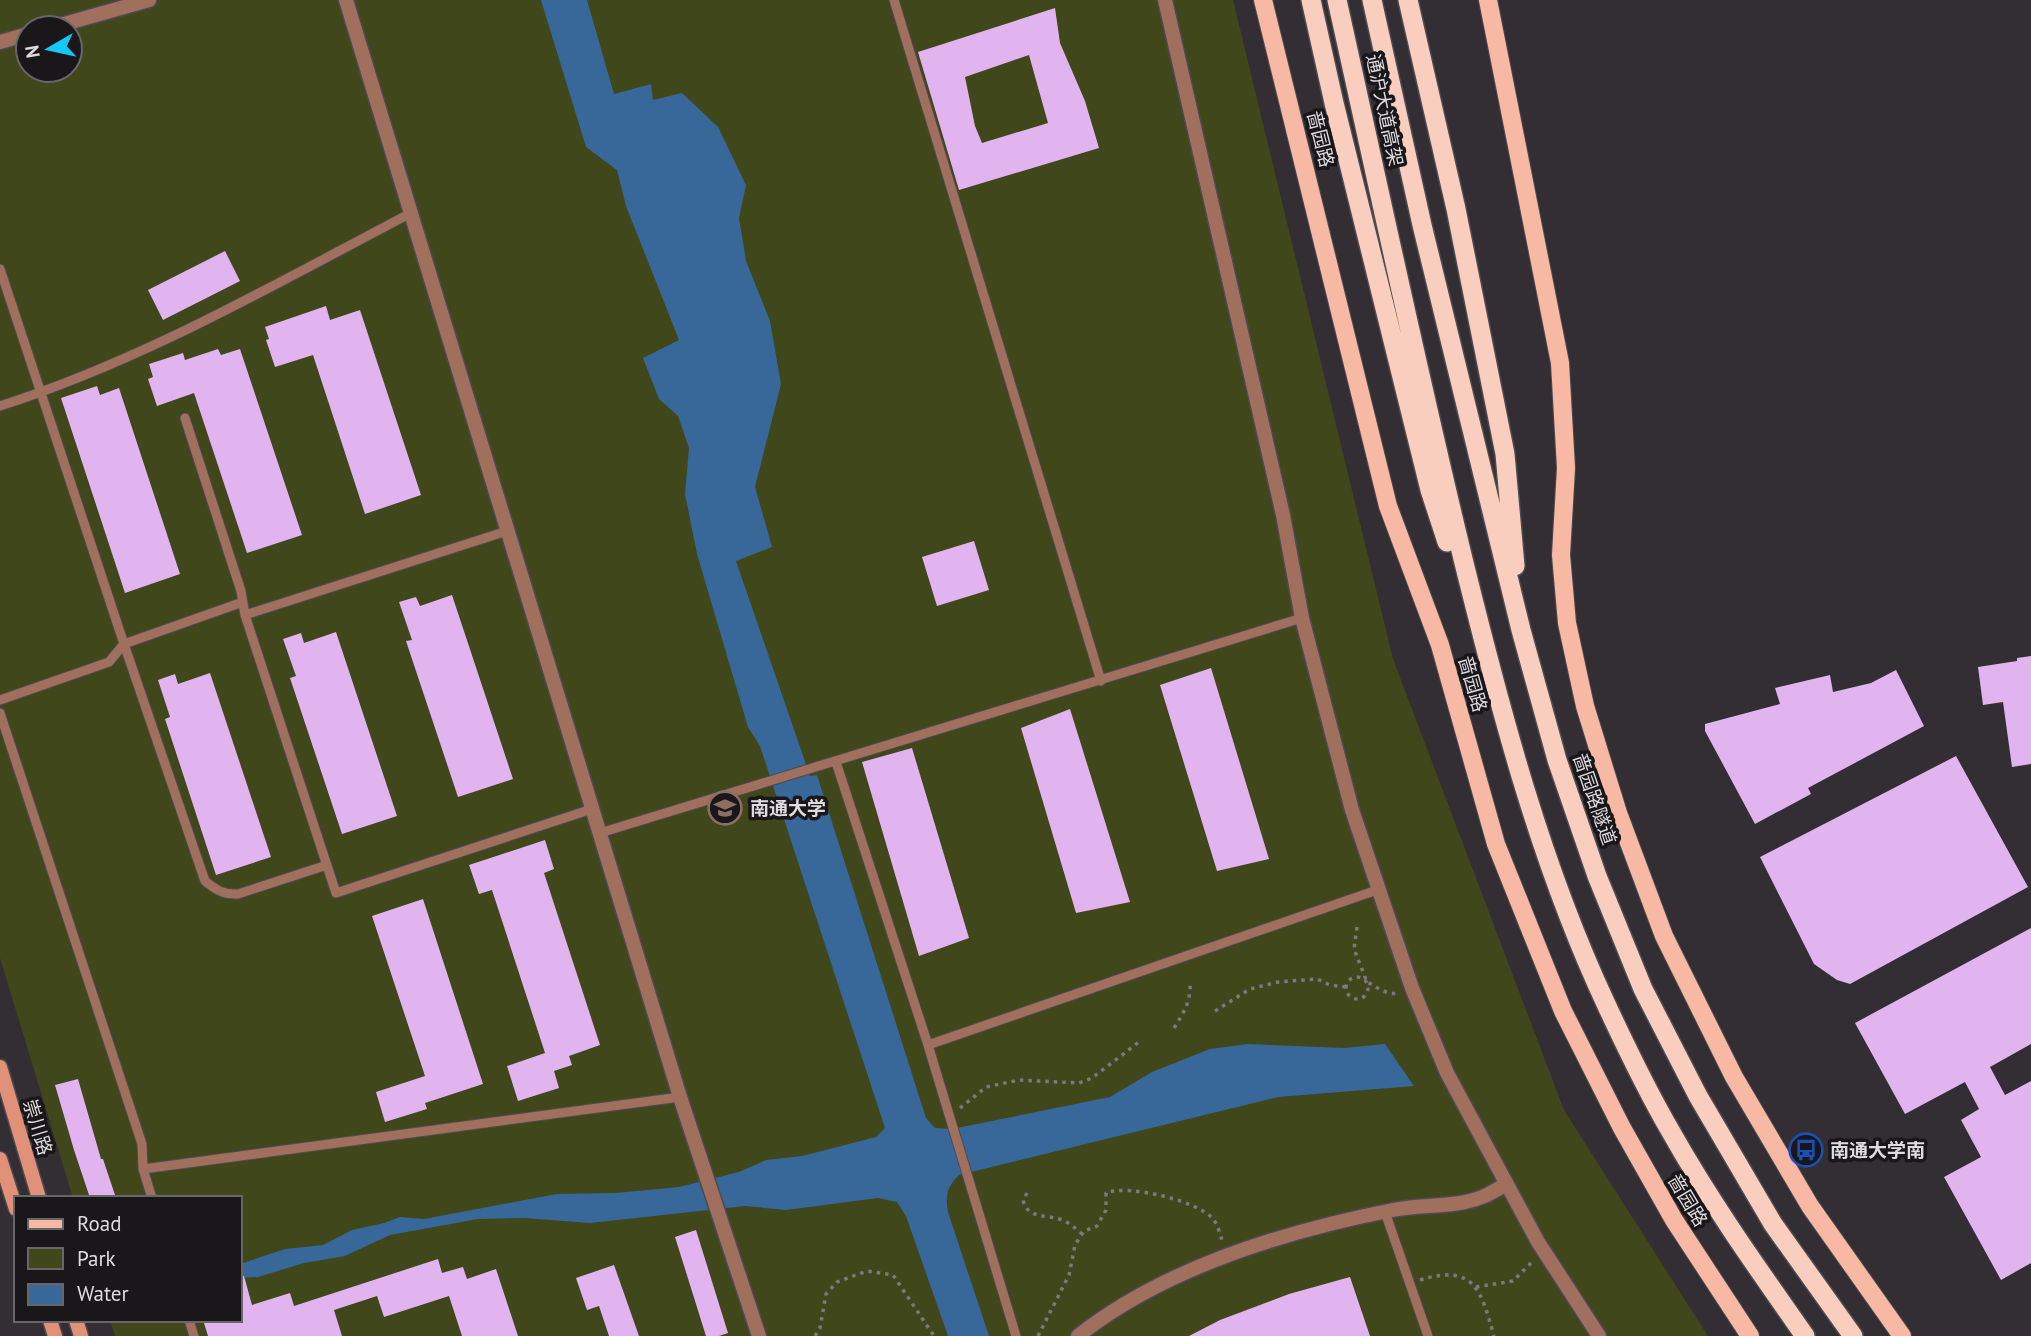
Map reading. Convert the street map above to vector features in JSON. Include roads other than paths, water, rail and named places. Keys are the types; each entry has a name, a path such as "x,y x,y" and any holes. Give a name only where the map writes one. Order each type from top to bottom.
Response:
{"highway":[{"path":"1311,0 1430,489 1560,894 1605,1003 1670,1131 1741,1244 1805,1336"},
{"name":"通沪大道高架","path":"1337,0 1451,510 1494,683"},
{"name":"通沪大道高架","path":"1372,0 1422,225"},
{"path":"1408,0 1456,209 1505,454 1521,630"},
{"name":"啬园路隧道","path":"1422,225 1521,630 1562,772 1597,876 1643,989 1698,1096 1773,1224 1853,1336"}],"main road":[{"name":"啬园路","path":"1264,0 1388,506 1440,645 1496,844 1563,1011 1622,1128 1674,1220 1749,1336"},
{"path":"1488,0 1560,363 1566,468 1562,569 1567,623 1592,730 1618,813 1664,936 1734,1077 1810,1206 1902,1336"},
{"name":"崇川路","path":"0,1067 38,1196"},
{"path":"0,1159 14,1203"}],"street":[{"path":"84,18 149,0"},
{"path":"346,0 680,1097 759,1336"},
{"path":"1165,0 1280,501 1302,618 1352,810 1380,889 1385,912 1412,988 1447,1073 1544,1251 1600,1336"},
{"path":"1078,1336 1108,1313 1211,1261 1304,1229 1385,1212 1481,1198 1506,1184"}],"lane":[{"path":"894,0 1101,681"},
{"path":"0,405 42,392 180,332 411,214"},
{"path":"0,269 205,881 228,895 238,894 327,865"},
{"path":"185,418 245,615 336,893 593,809"},
{"path":"245,615 508,531"},
{"path":"0,700 109,662 124,644 243,602"},
{"path":"600,833 1302,618"},
{"path":"0,713 142,1144 143,1169 151,1196"},
{"path":"836,762 928,1045 1016,1336"},
{"path":"928,1045 1380,889"},
{"path":"143,1169 680,1097"},
{"path":"1385,1212 1428,1336"}],"water":[{"path":"541,0 587,0 614,94 651,84 653,100 682,93 718,127 746,185 739,218 746,261 770,321 781,384 755,487 772,547 736,561 810,776 817,775 926,1118 935,1128 952,1129 1110,1097 1152,1072 1210,1049 1248,1044 1344,1048 1385,1044 1414,1086 1278,1097 959,1175 948,1192 948,1212 989,1336 948,1336 906,1216 897,1202 878,1198 786,1210 745,1206 590,1223 524,1218 478,1219 390,1235 345,1256 304,1263 258,1277 242,1278 242,1263 285,1249 323,1245 352,1230 400,1217 424,1219 557,1194 616,1193 679,1187 739,1172 766,1160 802,1156 876,1137 885,1128 760,746 748,727 697,554 685,494 689,448 678,416 659,399 643,358 679,340 626,206 617,170 586,147"}],"place":[{"name":"南通大学","path":"725,808"},
{"name":"南通大学南","path":"1806,1150"}]}
